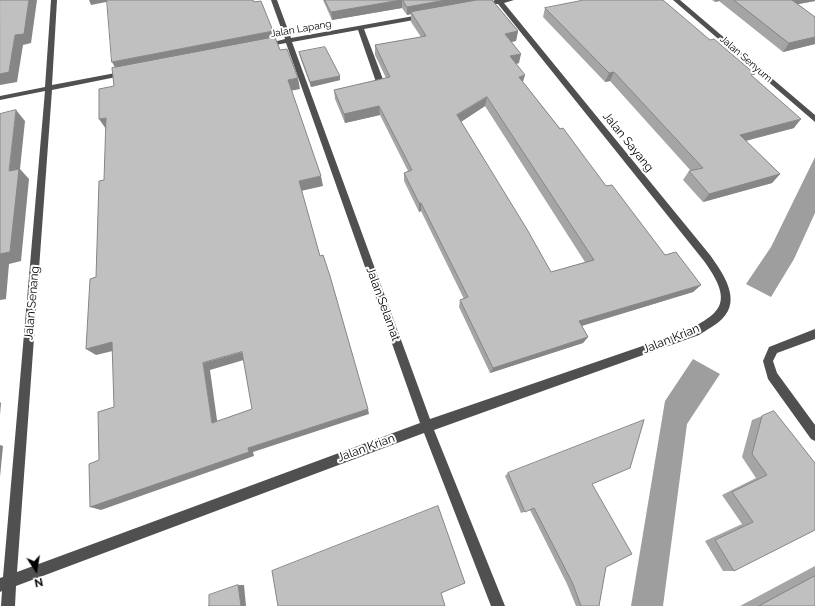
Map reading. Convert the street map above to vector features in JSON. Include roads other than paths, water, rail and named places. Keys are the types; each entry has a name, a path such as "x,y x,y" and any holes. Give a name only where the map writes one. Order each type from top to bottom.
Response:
{"street":[{"name":"Jalan Senang","path":"8,606 5,583 45,140 47,88 54,0"},
{"name":"Jalan Selamat","path":"274,0 428,426 498,606"},
{"path":"484,5 499,1 511,0"},
{"name":"Jalan Senyum","path":"676,0 815,119"},
{"name":"Jalan Sayang","path":"499,1 719,274 726,290 725,305"},
{"name":"Jalan Lapang","path":"259,47 430,15"},
{"path":"360,28 380,82"},
{"path":"0,98 136,71"},
{"name":"Jalan Krian","path":"5,583 428,426 695,332 722,312 725,305"},
{"path":"815,334 773,350 768,361 772,374 815,436"}]}
